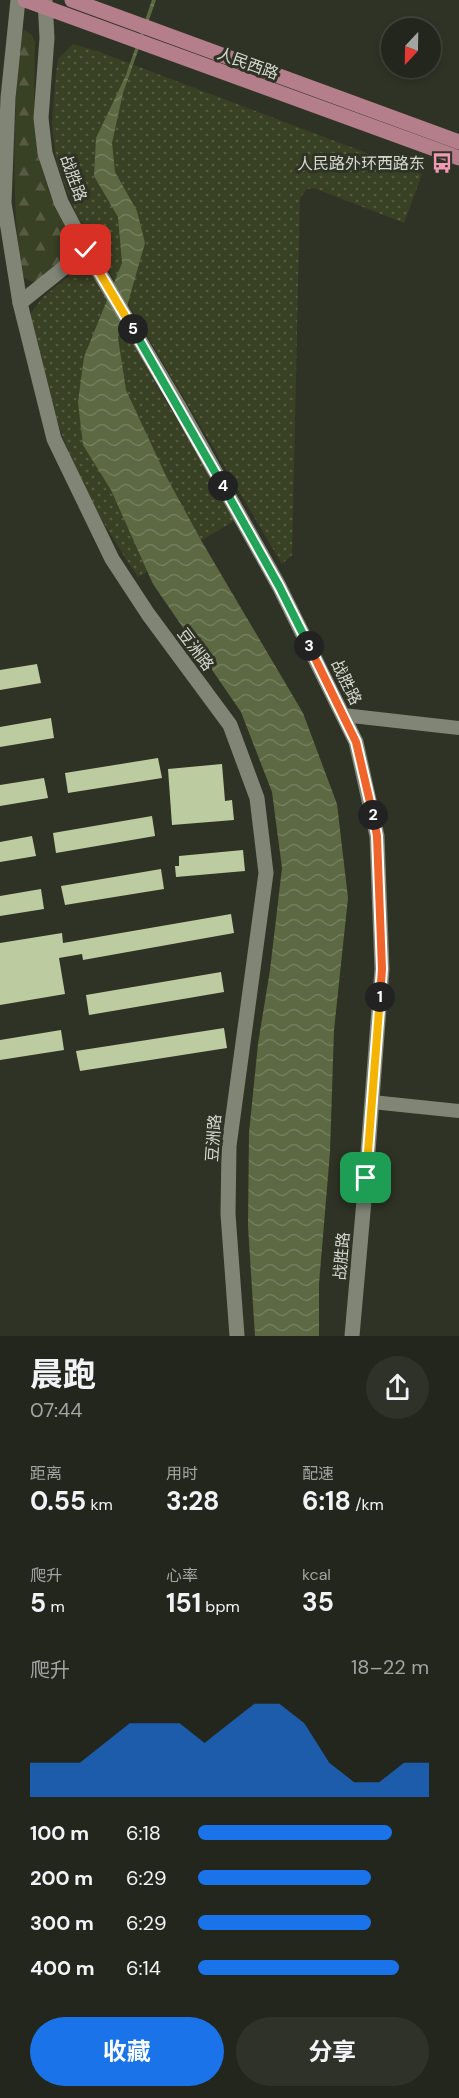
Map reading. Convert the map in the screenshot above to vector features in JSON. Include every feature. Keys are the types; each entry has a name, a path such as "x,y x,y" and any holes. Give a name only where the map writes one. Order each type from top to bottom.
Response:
{"main road":[{"name":"人民西路","path":"25,0 46,4 459,159"},
{"name":"人民西路","path":"72,0 459,142"}],"street":[{"name":"豆洲路","path":"18,0 8,98 4,203 20,303 54,439 112,559 148,614 230,725 257,798 266,873 229,1146 228,1214 237,1336"},
{"name":"战胜路","path":"46,4 47,38 41,118 45,153 61,202 86,250 178,405 279,586 356,742 377,836 382,969 352,1336"},
{"path":"20,303 86,250"},
{"path":"343,715 459,728"},
{"path":"372,1102 459,1111"}],"green space":[{"path":"24,30 32,35 35,42 36,133 42,168 50,194 73,247 63,262 36,282 22,276 16,217 14,157 16,98 19,38"},
{"path":"73,44 97,51 422,174 404,223 314,188 307,189 300,198 292,555 282,564 107,268 76,213 65,186 56,159 52,127 58,59"},
{"path":"81,266 89,269 236,520 138,577 101,518 70,456 51,401 30,315 42,298"}],"water":[{"path":"152,0 156,0 123,93 112,143 115,172 137,211 145,243 118,338 126,390 166,476 202,542 303,713 337,804 348,898 334,1030 330,1152 319,1284 319,1336 255,1336 248,1226 249,1133 258,1044 270,970 282,868 272,792 241,712 153,584 111,490 83,445 78,402 84,357 122,263 118,217 94,176 96,138 126,75"}],"building":[{"path":"37,664 41,683 0,690 0,670"},
{"path":"51,718 54,738 0,747 0,727"},
{"path":"158,758 162,778 68,793 65,773"},
{"path":"222,764 225,801 232,800 234,820 172,825 168,769"},
{"path":"44,778 48,798 0,806 0,785"},
{"path":"152,816 155,836 56,853 53,833"},
{"path":"32,836 36,856 0,862 0,842"},
{"path":"243,850 245,871 176,877 175,866 179,866 179,856"},
{"path":"161,869 164,889 65,905 61,886"},
{"path":"41,889 44,909 0,916 0,896"},
{"path":"231,914 234,933 83,960 82,954 59,958 65,994 0,1005 0,943 62,933 63,943"},
{"path":"221,972 224,992 89,1015 86,995"},
{"path":"224,1028 227,1048 80,1071 76,1051"},
{"path":"61,1030 64,1050 0,1060 0,1040"}],"place":[{"name":"人民路外环西路东","path":"442,163"}],"route":[{"path":"86,250 178,405 279,586 356,742 377,836 382,969 366,1178"}]}
